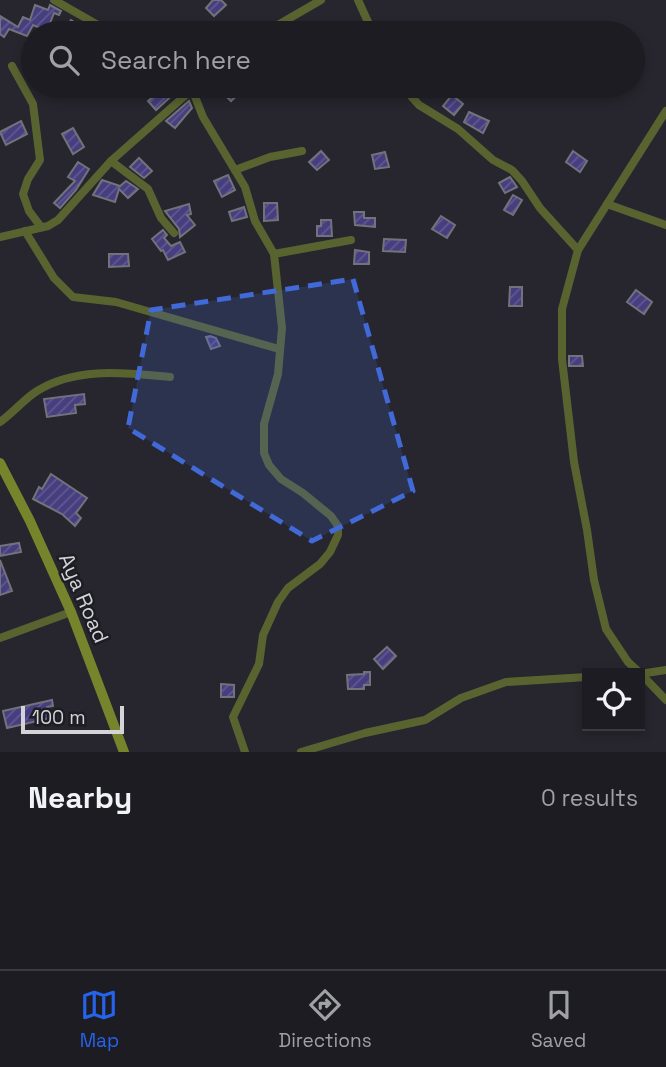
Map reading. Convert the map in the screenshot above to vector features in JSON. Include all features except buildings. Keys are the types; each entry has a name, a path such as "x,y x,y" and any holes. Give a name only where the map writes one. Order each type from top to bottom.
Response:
{"street":[{"path":"54,0 91,21"},
{"path":"284,21 320,0"},
{"path":"358,0 368,21"},
{"path":"12,66 21,82"},
{"path":"30,98 33,104 40,160 28,179 23,194 29,211 41,228"},
{"path":"0,237 41,228 58,220 111,160 182,98"},
{"path":"197,98 203,117 245,187 255,222 274,254 282,328 278,374 264,424 264,453 269,465 281,479 331,516 338,526 338,535 330,552 320,564 288,588 278,602 263,635 259,664 233,717 245,752"},
{"path":"413,98 419,105 458,129 493,160 512,170 540,208 578,250"},
{"path":"635,668 606,629 594,580 574,462 562,359 562,309 578,250 666,111"},
{"path":"235,170 270,157 302,151"},
{"path":"111,160 148,189 161,218 174,233"},
{"path":"607,204 666,225"},
{"path":"25,230 54,278 73,298 116,302 279,349"},
{"path":"274,254 351,240"},
{"path":"0,422 37,391 71,376 118,373 170,377"},
{"name":"Aya Road","path":"0,463 30,521 71,612 124,752"},
{"path":"0,638 71,612"},
{"path":"645,672 666,670"},
{"path":"301,752 365,733 425,720 461,698 506,682 582,677"},
{"path":"645,678 666,700"}],"highlighted area":[{"path":"353,279 413,491 312,541 128,428 151,310"}]}
